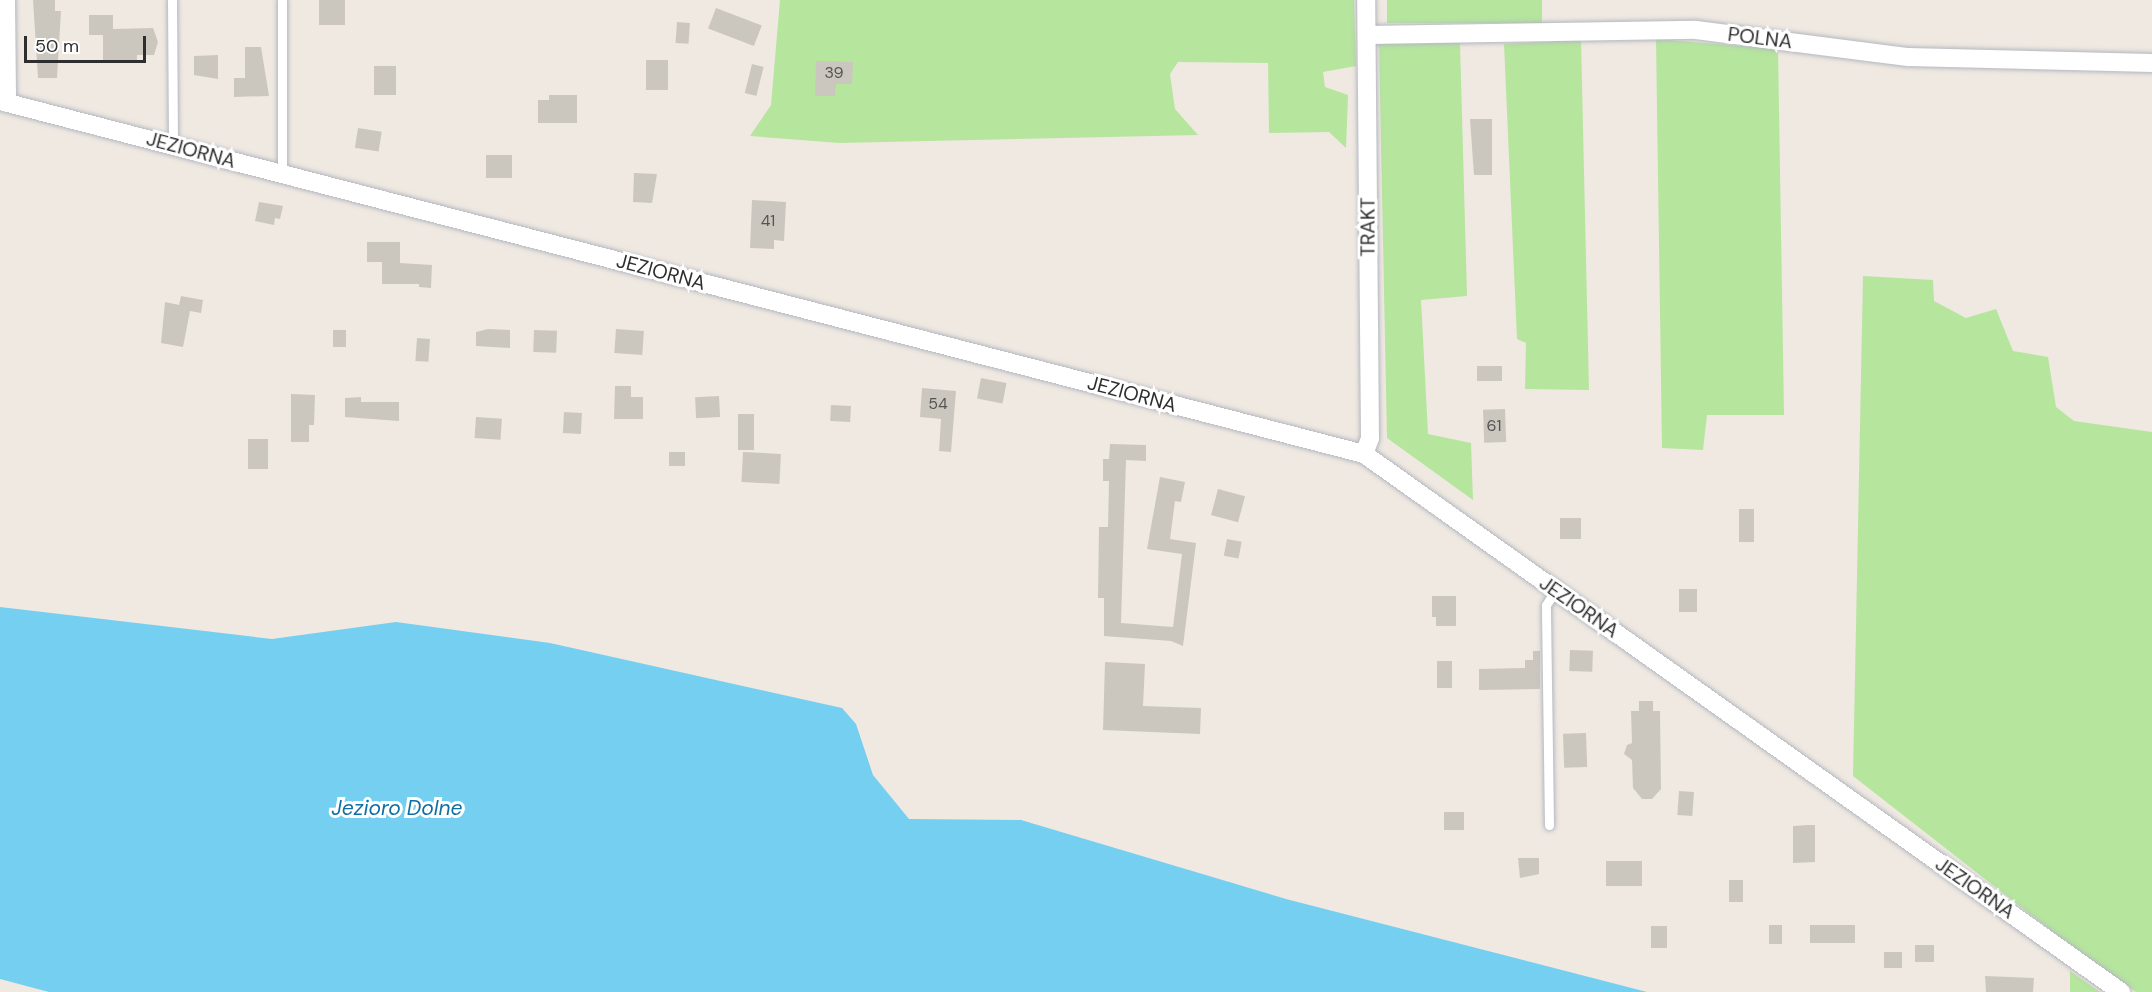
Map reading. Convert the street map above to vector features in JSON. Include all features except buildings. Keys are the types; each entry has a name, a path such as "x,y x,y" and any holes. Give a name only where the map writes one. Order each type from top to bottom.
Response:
{"street":[{"path":"3,102 6,0"},
{"name":"TRAKT","path":"1364,454 1370,438 1366,0"},
{"name":"POLNA","path":"1366,35 1696,30 1908,57 2152,63"},
{"name":"JEZIORNA","path":"3,102 1364,454 2121,992"}],"lane":[{"path":"172,0 173,145"},
{"path":"282,0 282,173"},
{"path":"1549,825 1546,605 1556,591"}],"green space":[{"path":"780,0 1354,0 1356,66 1323,72 1325,87 1348,95 1346,148 1329,132 1269,133 1268,63 1178,62 1170,74 1175,109 1198,135 839,143 750,136 771,105"},
{"path":"1387,0 1542,0 1542,23 1387,23"},
{"path":"1656,39 1778,49 1784,415 1707,415 1703,450 1662,448"},
{"path":"1581,40 1589,390 1525,389 1526,343 1517,339 1504,44"},
{"path":"1460,43 1467,296 1421,300 1428,434 1471,443 1473,500 1387,438 1379,44"},
{"path":"1863,276 1933,280 1934,301 1966,318 1996,309 2013,351 2048,357 2056,407 2074,421 2152,432 2152,992 2136,992 2071,946 1853,776"},
{"path":"2070,971 2100,992 2070,992"}],"water":[{"name":"Jezioro Dolne","path":"0,607 272,639 396,622 550,643 842,708 856,724 873,775 909,819 1021,820 1286,899 1647,992 49,992 0,979"}]}
